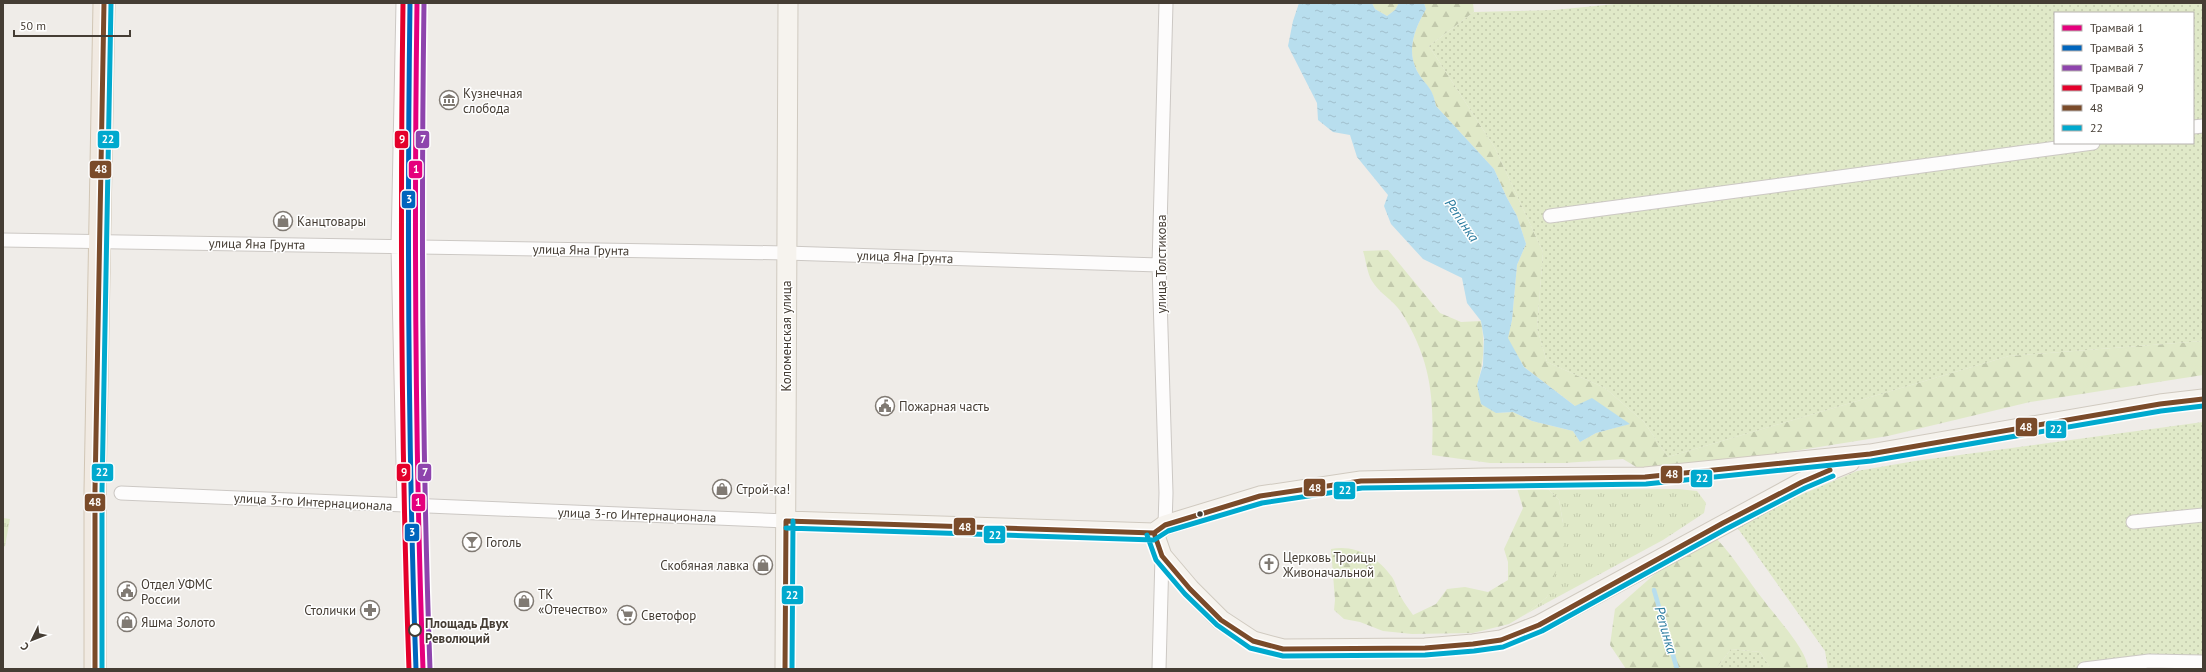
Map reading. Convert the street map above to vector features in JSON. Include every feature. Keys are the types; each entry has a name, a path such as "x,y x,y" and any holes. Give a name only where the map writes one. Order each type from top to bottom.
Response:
{"main road":[{"path":"95,669 95,490 104,3"},
{"name":"Коломенская улица","path":"785,669 788,3"},
{"path":"1159,529 1162,556 1190,589 1221,620 1253,641 1283,650 1425,648 1501,640 1539,625 1802,482 1870,454 2152,405 2203,399"},
{"name":"улица 3-го Интернационала","path":"786,521 1159,529 1260,496 1361,481 1484,478 1645,477 1870,454"}],"street":[{"path":"403,3 398,247 404,506"},
{"name":"улица Толстикова","path":"1159,529 1166,494 1159,266 1166,3"},
{"path":"1550,216 2085,144"},
{"name":"улица Яна Грунта","path":"3,240 786,253 1159,266"},
{"name":"улица 3-го Интернационала","path":"121,494 786,521"},
{"path":"2133,522 2203,515"},
{"path":"1159,665 1162,556"},
{"path":"2084,669 2149,661 2203,662"}],"green space":[{"path":"1372,3 1399,3 1395,10 1387,16 1375,9"},
{"path":"1424,3 1473,3 1474,12 1429,46 1495,148 1543,252 1537,328 1547,362 1605,388 1644,422 1668,457 2009,356 2203,341 2203,375 2030,402 1888,436 1762,456 1638,468 1623,459 1564,463 1490,463 1432,455 1433,435 1431,398 1425,364 1419,347 1401,312 1378,289 1370,278 1363,251 1388,250 1440,313 1461,322 1481,321 1483,353 1477,385 1496,413 1513,412 1532,421 1573,431 1580,442 1596,433 1629,424 1615,416 1575,406 1524,367 1507,338 1512,320 1517,265 1526,244 1517,216 1494,169 1436,106 1430,90 1417,71 1412,55 1412,47 1415,31 1426,9"},
{"path":"1625,3 2203,3 2203,341 2009,356 1668,457 1644,422 1605,388 1547,362 1537,328 1543,252 1495,148 1429,46 1474,12 1554,10"},
{"path":"2203,422 2203,669 1828,669 1825,651 1734,523 1857,471 1915,461"},
{"path":"1516,485 1549,490 1559,500 1563,523 1563,551 1547,597 1526,614 1509,624 1473,633 1412,634 1383,631 1360,622 1344,619 1334,610 1335,600 1331,549 1349,548 1357,550 1380,563 1392,577 1400,595 1413,615 1436,604 1447,589 1465,587 1488,592 1508,580 1508,562 1504,549 1523,508"},
{"path":"1678,489 1697,491 1706,503 1704,513 1663,540 1526,614 1547,597 1563,523 1559,500 1549,490"},
{"path":"3,518 10,519 5,546 3,547"},
{"path":"1716,538 1729,553 1797,644 1807,662 1808,669 1771,669 1760,652 1731,649 1716,669 1626,669 1610,645 1615,609 1664,566"},
{"path":"1731,649 1760,652 1771,669 1716,669"}],"water":[{"path":"1299,3 1372,3 1375,9 1387,16 1395,10 1399,3 1424,3 1426,9 1415,31 1412,47 1412,55 1417,71 1431,90 1436,106 1494,169 1517,216 1526,244 1517,265 1512,320 1508,338 1524,367 1575,406 1592,398 1630,424 1596,433 1580,442 1573,431 1532,421 1513,412 1496,413 1481,404 1477,385 1483,365 1484,339 1481,321 1467,303 1462,278 1423,259 1391,224 1384,206 1388,195 1357,157 1350,135 1333,132 1318,120 1317,103 1288,46 1293,21"}],"waterway":[{"name":"Репинка","path":"1654,590 1677,669"}],"tram line":[{"name":"9","path":"403,3 402,336 404,502 409,669"},
{"name":"3","path":"410,3 409,336 411,502 416,669"},
{"name":"1","path":"417,3 416,336 418,502 423,669"},
{"name":"7","path":"424,3 423,336 425,502 430,669"}],"transit line":[{"name":"48","path":"95,669 95,490 104,3"},
{"name":"22","path":"102,669 102,490 111,3"},
{"name":"48","path":"786,521 1154,533 1165,525 1260,496 1361,481 1645,477 1870,454 2160,404 2203,399"},
{"name":"22","path":"786,528 1154,540 1168,531 1262,503 1362,488 1646,484 1871,461 2161,411 2203,406"},
{"name":"48","path":"1154,533 1162,556 1190,589 1221,620 1253,641 1283,649 1425,648 1473,644 1501,640 1539,625 1723,523 1802,482 1830,470"},
{"name":"22","path":"1147,535 1156,560 1185,594 1217,625 1250,648 1283,656 1425,655 1474,651 1503,647 1542,631 1726,529 1805,488 1833,476"},
{"name":"48","path":"785,669 786,521"},
{"name":"22","path":"792,669 793,521"}],"place":[{"name":"Кузнечная слобода","path":"449,100"},
{"name":"Канцтовары","path":"283,221"},
{"name":"Пожарная часть","path":"885,406"},
{"name":"Строй-ка!","path":"722,489"},
{"name":"Гоголь","path":"472,542"},
{"name":"Церковь Троицы Живоначальной","path":"1269,564"},
{"name":"Скобяная лавка","path":"763,565"},
{"name":"Отдел УФМС России","path":"127,591"},
{"name":"ТК «Отечество»","path":"524,601"},
{"name":"Столички","path":"370,610"},
{"name":"Светофор","path":"627,615"},
{"name":"Яшма Золото","path":"127,622"},
{"name":"Площадь Двух Революций","path":"415,630"}]}
